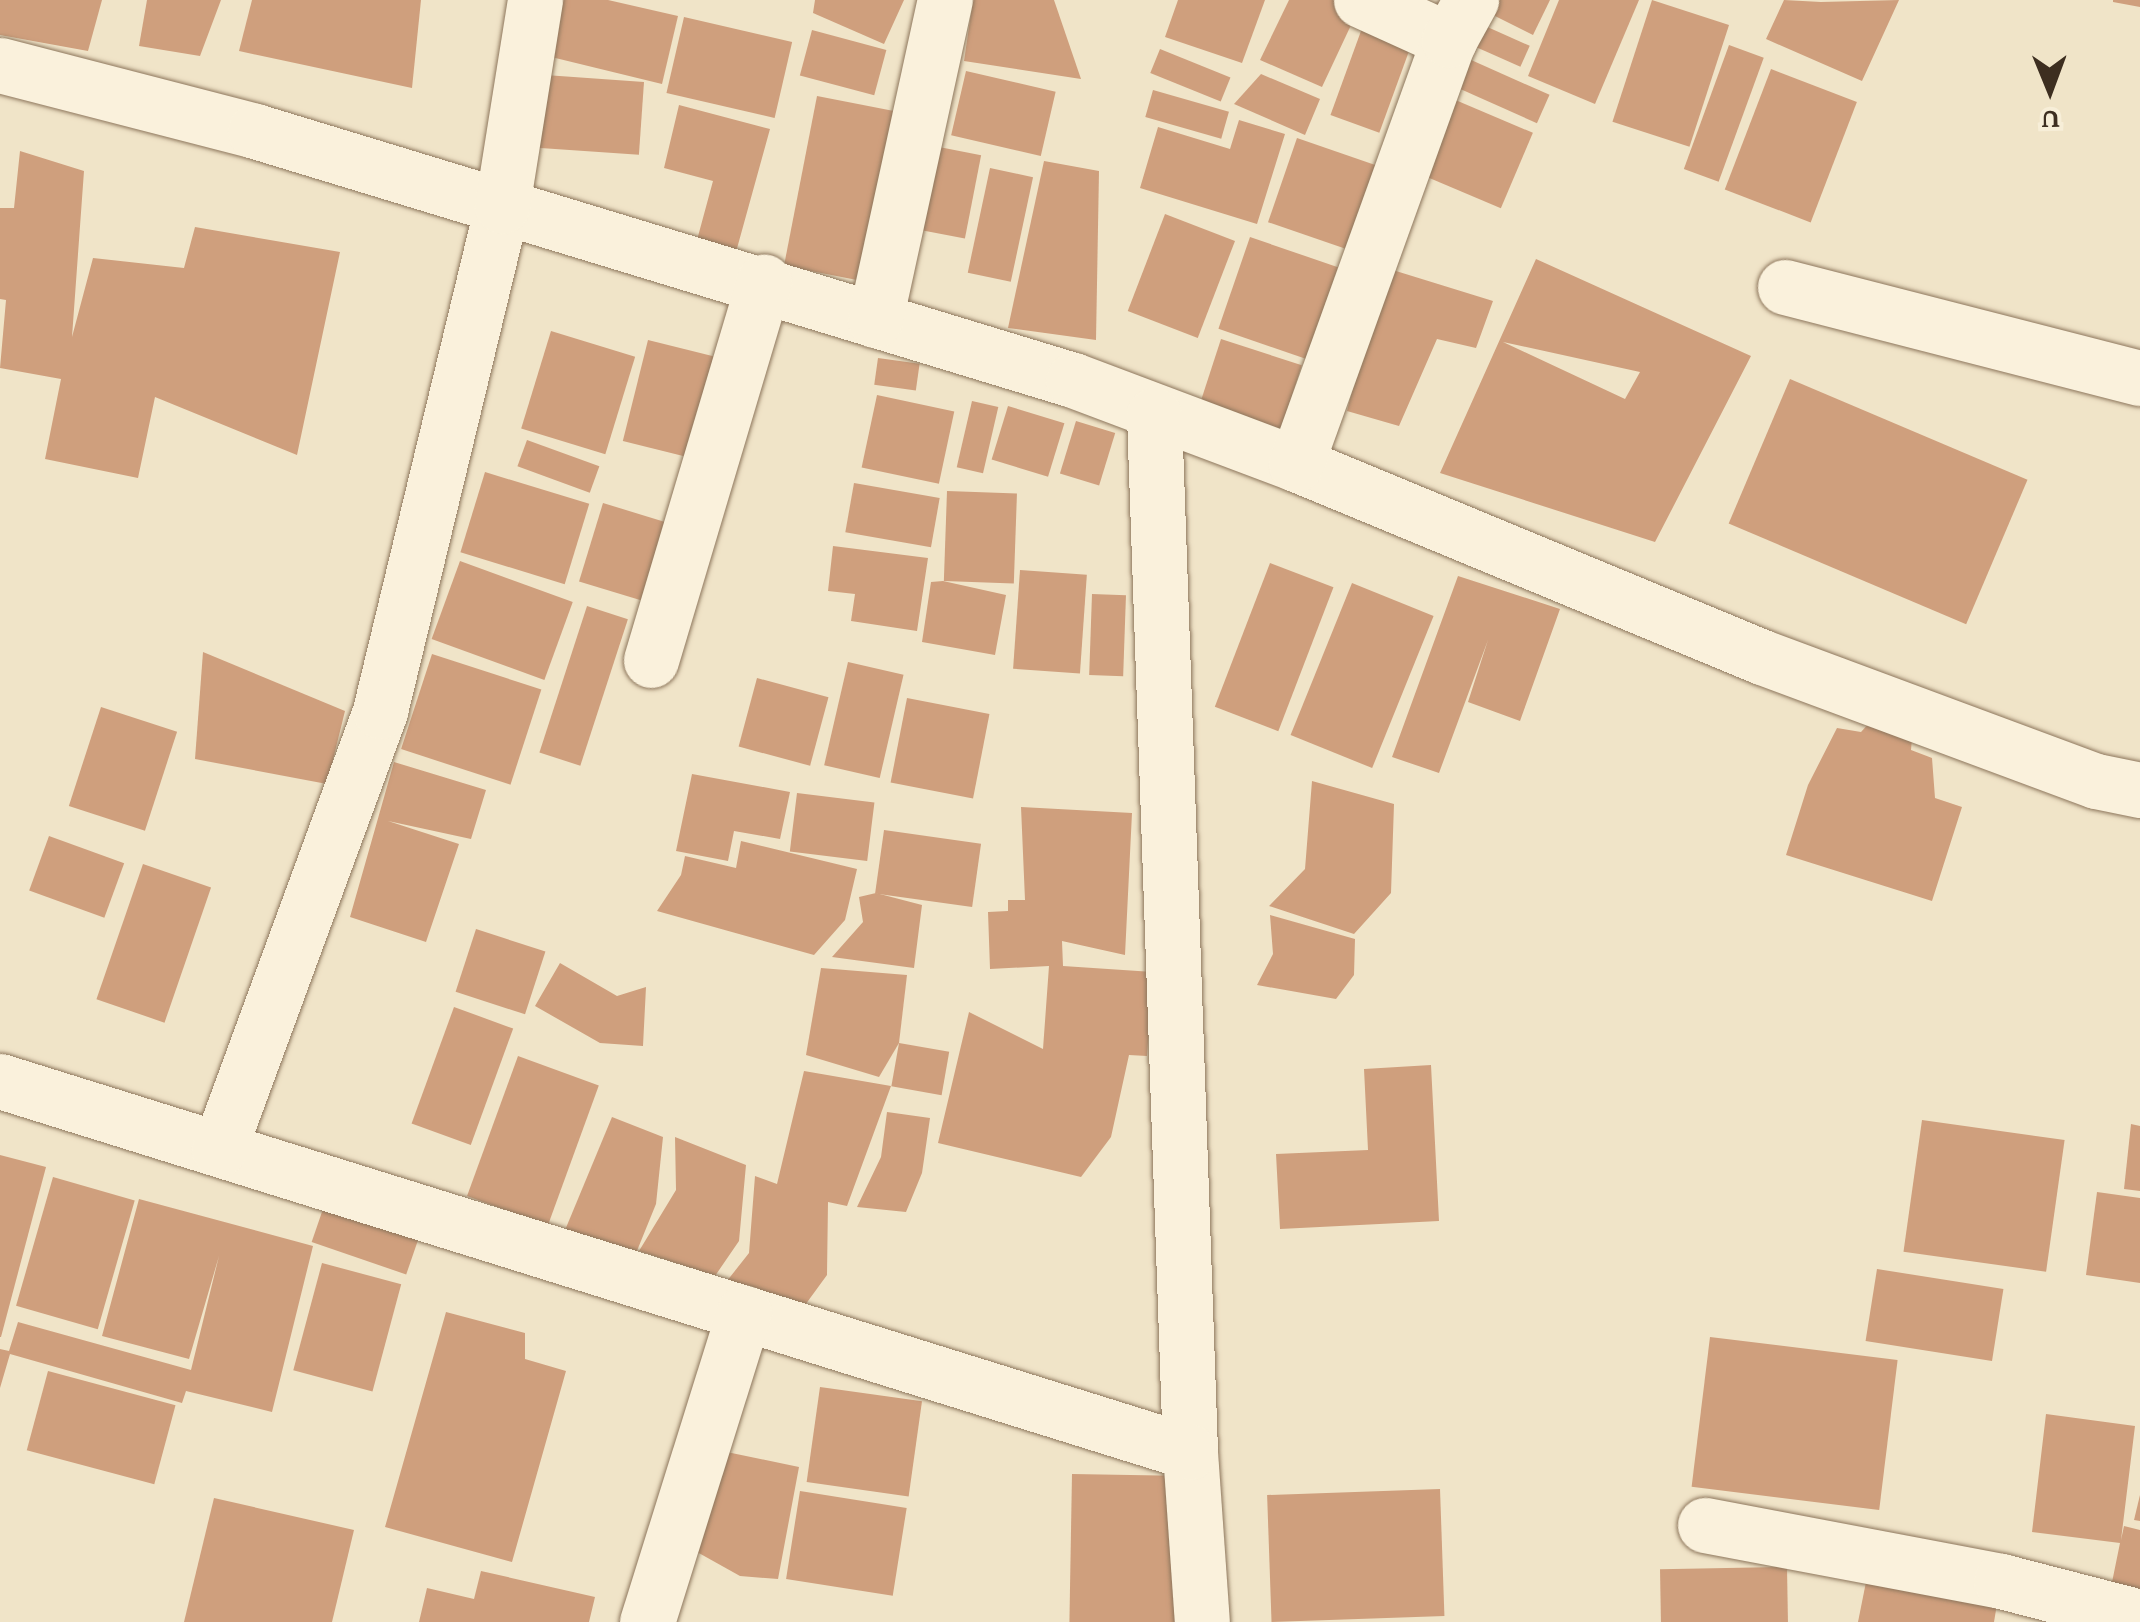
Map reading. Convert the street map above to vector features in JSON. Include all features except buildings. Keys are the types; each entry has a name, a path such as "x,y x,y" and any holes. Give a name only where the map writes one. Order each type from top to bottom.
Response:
{"street":[{"path":"220,1149 380,711 502,206 535,0"},
{"path":"876,320 945,0"},
{"path":"1296,464 1460,20 1361,0"},
{"path":"0,65 255,131 764,281 1073,380 1154,415 1296,464 1762,656 2096,781 2140,790"},
{"path":"651,660 764,281"},
{"path":"1786,286 2140,378"},
{"path":"1154,415 1190,1452 1202,1622"},
{"path":"0,1081 1190,1452"},
{"path":"647,1622 744,1313"},
{"path":"1704,1525 2001,1581 2140,1617"}]}
